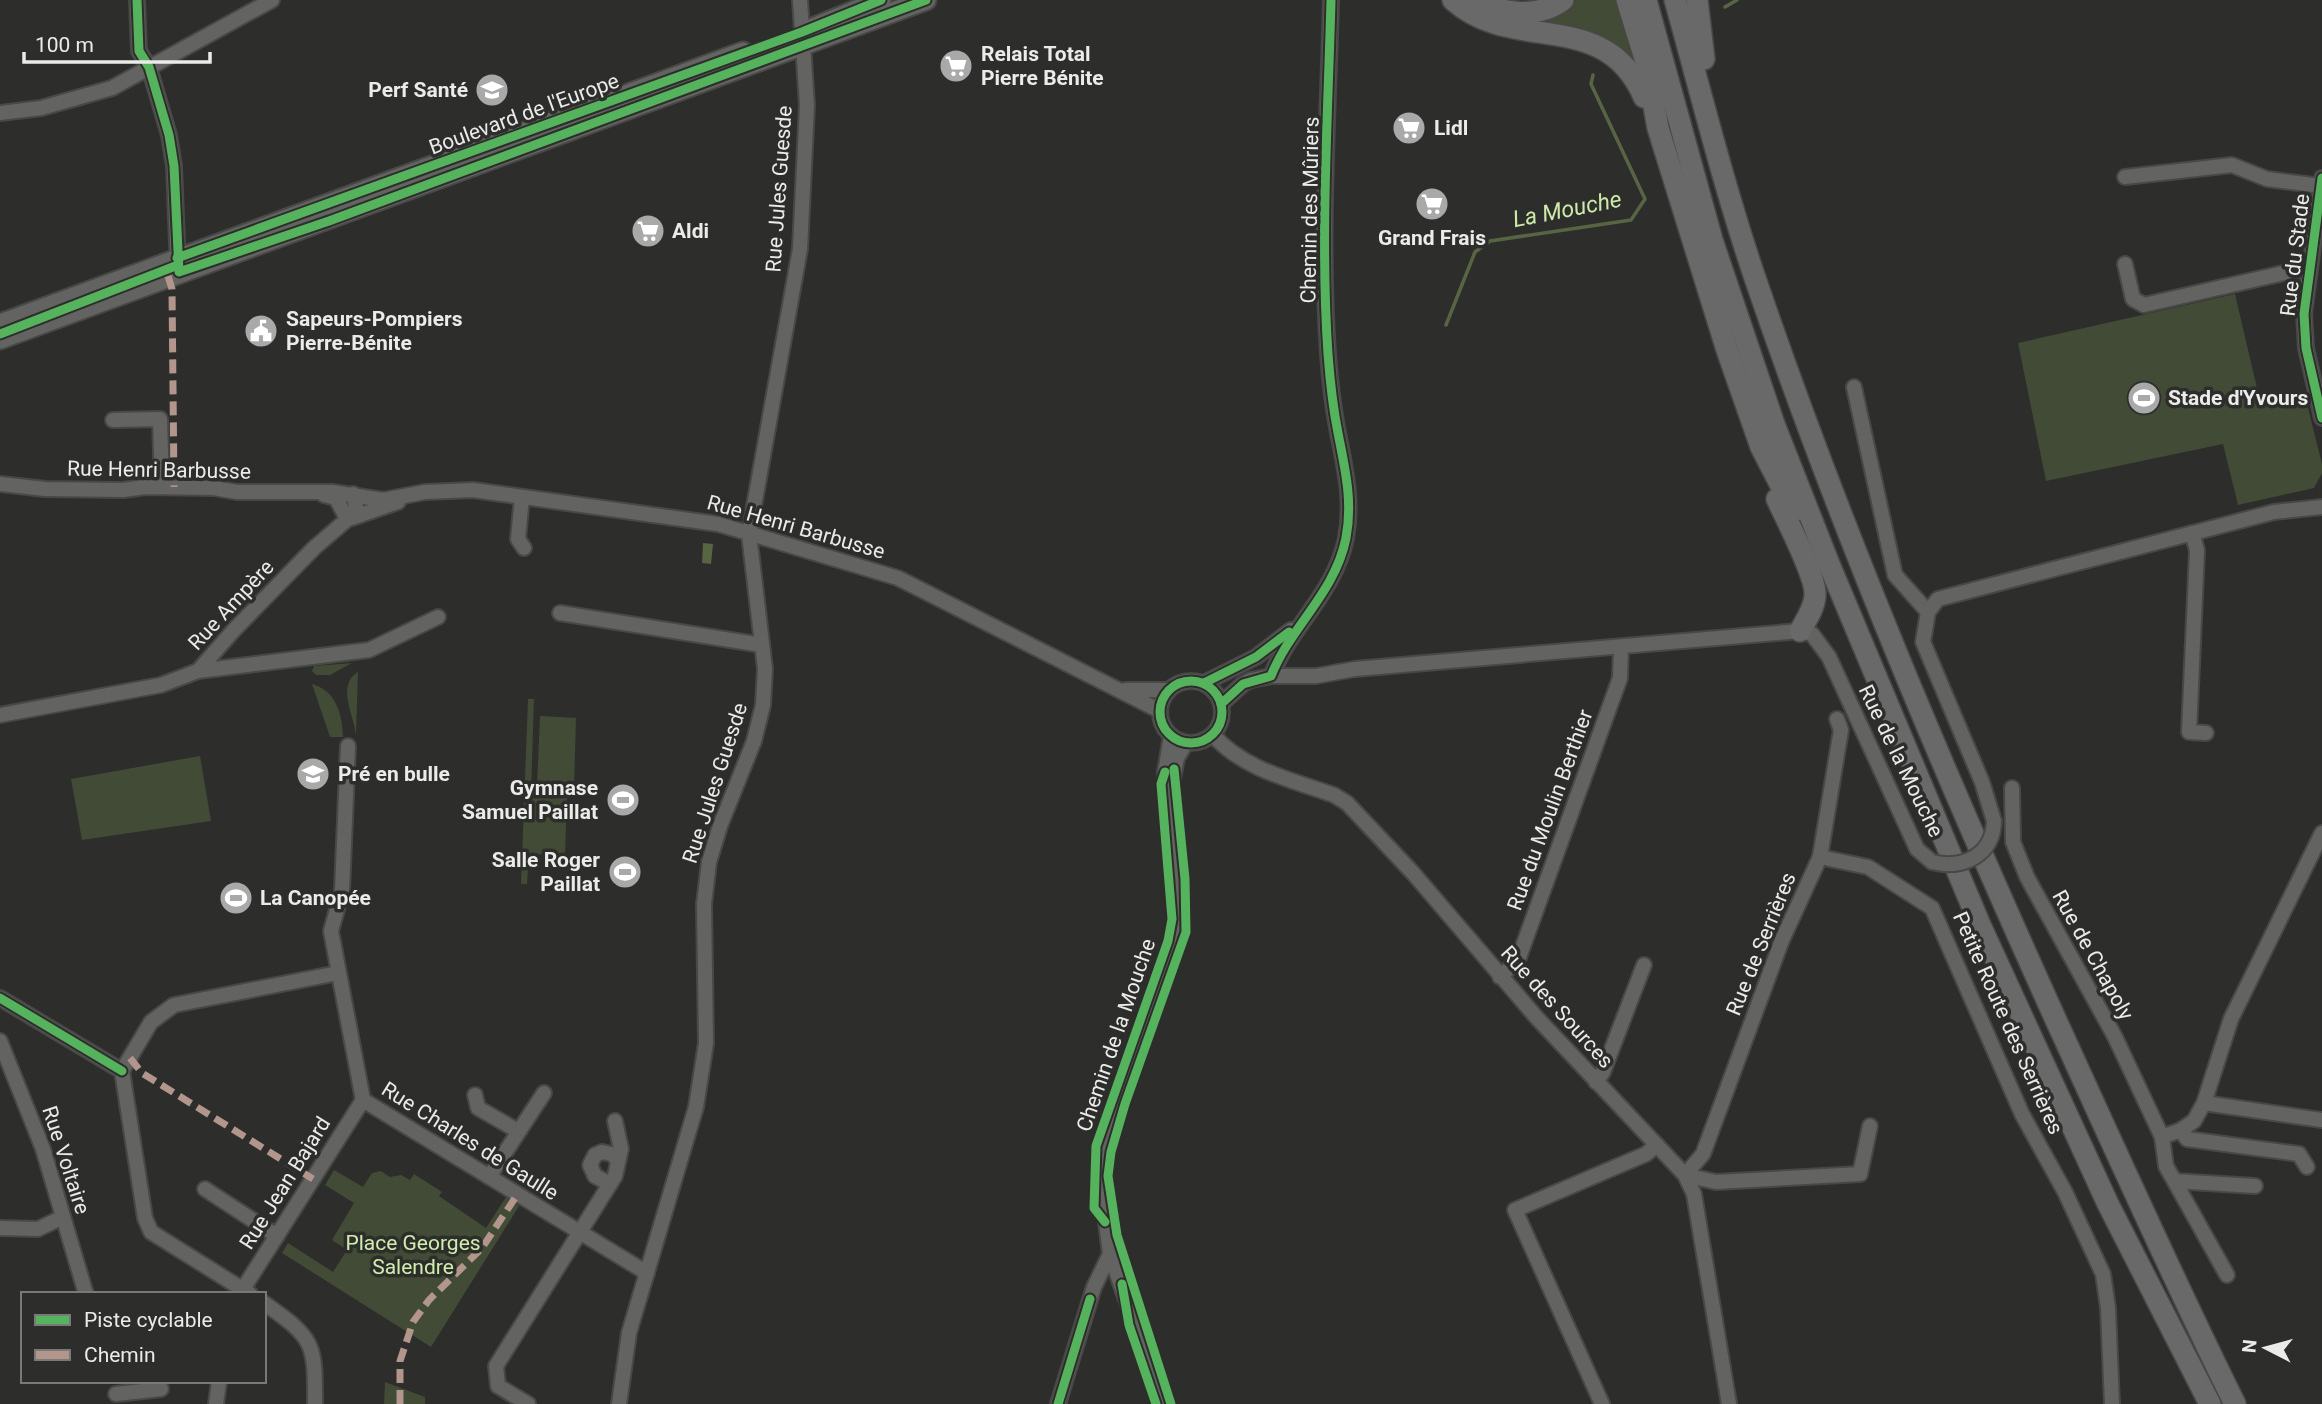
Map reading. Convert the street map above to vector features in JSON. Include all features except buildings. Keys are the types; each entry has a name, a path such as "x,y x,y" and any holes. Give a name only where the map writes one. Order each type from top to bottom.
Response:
{"highway":[{"path":"1453,0 1489,22 1573,37 1607,50 1634,74 1658,128"},
{"path":"1477,0 1492,9 1516,13 1541,11 1563,0"},
{"path":"1627,0 1646,62 1658,128 1690,238 1761,447 1768,478 1814,580 1815,595 1800,631"},
{"path":"1646,0 1712,240 1774,424 1829,564 1980,925 2108,1204 2210,1404"},
{"path":"1675,0 1767,312 1807,425 1872,592 1970,830 2137,1198 2235,1404"},
{"path":"1697,0 1700,38 1713,99 1710,126"},
{"path":"1761,447 1812,551 1829,564"}],"main road":[{"name":"Boulevard de l'Europe","path":"803,38 881,0"},
{"name":"Boulevard de l'Europe","path":"0,324 178,265 803,38 926,0"},
{"name":"Boulevard de l'Europe","path":"0,339 178,265"}],"street":[{"path":"137,0 136,38 139,51 149,67 169,135 174,166 178,265"},
{"path":"0,113 41,108 112,88 272,0"},
{"name":"Rue Jules Guesde","path":"619,1404 625,1349 696,1107 703,1074 707,1007 704,904 706,883 720,826 754,741 763,705 762,645 749,534 800,249 806,128 800,0"},
{"name":"Chemin des Mûriers","path":"1273,671 1286,644 1306,619 1338,563 1346,538 1350,500 1334,407 1325,302 1331,0"},
{"name":"Rue du Stade","path":"2125,177 2232,165 2267,180 2321,182 2304,314 2305,337 2322,418"},
{"path":"2124,264 2133,299 2144,305 2310,267"},
{"path":"1854,387 1895,575 1928,612 1938,599 1951,594 2274,512 2322,495"},
{"path":"113,419 160,419 162,487"},
{"name":"Rue Henri Barbusse","path":"0,484 45,489 162,487 353,494 383,500 461,490 718,524 898,579 1160,711"},
{"path":"319,494 336,498 345,515 352,518 357,511 353,494"},
{"name":"Rue Henri Barbusse","path":"352,518 392,506 411,495"},
{"path":"522,497 518,539 524,548"},
{"path":"2274,512 2322,507"},
{"name":"Rue Ampère","path":"0,715 161,685 198,671 314,548 352,518"},
{"path":"2192,533 2197,550 2189,732 2206,733"},
{"name":"Rue de la Mouche","path":"1800,631 1812,634 1829,657 1917,849 1932,862 1956,865 1976,856 1994,833 1994,821 1982,782 1927,658 1923,642 1928,612"},
{"path":"560,613 762,645"},
{"path":"198,671 369,650 438,617"},
{"name":"Chemin des Mûriers","path":"1203,683 1242,664 1306,619"},
{"path":"1242,664 1316,676 1356,670 1800,631"},
{"name":"Rue du Moulin Berthier","path":"1500,977 1518,960 1620,678 1621,648"},
{"path":"1222,704 1243,684 1273,671"},
{"path":"1188,681 1203,683 1218,695 1222,704 1221,721 1213,735 1195,743 1186,743 1171,736 1165,729 1160,711 1168,690 1188,681"},
{"name":"Rue Henri Barbusse","path":"1104,683 1128,690 1168,690"},
{"name":"Rue de Serrières","path":"1685,1175 1703,1154 1782,940 1820,857 1841,730 1837,719"},
{"name":"Rue des Sources","path":"1213,735 1224,748 1247,763 1334,795 1347,803 1413,873 1500,977 1595,1082 1685,1175 1694,1195 1729,1404"},
{"name":"Chemin de la Mouche","path":"1163,1404 1110,1254 1101,1182 1102,1152 1176,938 1179,917 1170,798 1165,772 1171,736"},
{"name":"Chemin de la Mouche","path":"1170,798 1174,769 1186,743"},
{"name":"Rue Charles de Gaulle","path":"348,746 342,891 331,931 363,1100 647,1273"},
{"name":"Rue de Chapoly","path":"2012,788 2013,842 2027,877 2115,1037 2161,1137 2166,1166 2227,1275"},
{"path":"2161,1137 2181,1130 2194,1121 2204,1104 2231,1019 2321,836"},
{"name":"Petite Route des Serrières","path":"1820,857 1868,867 1932,908 2022,1114 2065,1192 2103,1274 2108,1308 2112,1404"},
{"path":"1595,1082 1603,1072 1644,965"},
{"path":"247,1291 150,1232 145,1218 122,1071 151,1023 174,1005 338,973"},
{"path":"0,998 122,1071"},
{"name":"Rue Voltaire","path":"0,1041 43,1149 85,1292"},
{"path":"489,1177 544,1093"},
{"path":"475,1095 478,1108 518,1131"},
{"name":"Rue Jean Bajard","path":"247,1291 276,1236 363,1100"},
{"path":"2204,1104 2322,1120"},
{"path":"528,1404 498,1385 496,1366 610,1184 621,1149 615,1121"},
{"path":"1685,1175 1716,1182 1860,1174 1870,1126"},
{"path":"2181,1130 2187,1139 2299,1154 2307,1167"},
{"path":"1602,1404 1515,1210 1646,1154 1657,1145"},
{"path":"610,1184 595,1176 590,1165 595,1155 602,1152 612,1154 618,1161"},
{"path":"2175,1181 2255,1186"},
{"path":"205,1189 276,1236"},
{"path":"0,1228 38,1229 63,1217"},
{"path":"1058,1404 1094,1287 1110,1254"},
{"path":"266,1305 307,1337 315,1359 315,1404"},
{"path":"216,1404 219,1383"},
{"path":"115,1393 161,1389"}],"green space":[{"path":"1576,0 1617,0 1636,64 1613,46 1590,36 1537,25 1540,19 1557,15"},
{"name":"Stade d'Yvours","path":"2235,294 2260,401 2284,396 2286,404 2306,400 2322,464 2322,473 2314,488 2238,505 2223,444 2046,481 2018,343"},
{"path":"352,663 330,675 316,675 312,671 314,666"},
{"path":"358,672 356,735 347,692 348,685"},
{"path":"312,684 327,692 336,704 343,737 330,737"},
{"path":"528,699 534,699 531,794 567,796 565,855 529,854 527,884 521,884"},
{"path":"540,716 576,718 574,788 537,787"},
{"path":"200,756 211,821 82,840 71,779"},
{"name":"Place Georges Salendre","path":"334,1170 363,1187 372,1173 381,1171 390,1177 401,1175 410,1180 414,1174 442,1192 439,1196 486,1228 506,1197 519,1206 431,1347 282,1253 288,1243 333,1272 347,1250 332,1240 354,1203 325,1185"},
{"path":"385,1382 425,1397 425,1404 384,1404"}],"shaded area":[{"path":"703,543 713,544 711,564 702,563"}],"waterway":[{"name":"La Mouche","path":"1725,7 1737,0"},
{"name":"La Mouche","path":"1446,325 1475,252 1490,241 1631,220 1645,199 1591,84 1593,75"}],"marked path":[{"path":"168,276 172,289 174,487"},
{"path":"130,1058 142,1073 313,1179"},
{"path":"400,1404 400,1361 413,1322 429,1300 482,1248 517,1195"}],"cycle path":[{"path":"137,0 139,51 149,67 169,135 174,166 179,272 329,221 926,0"},
{"path":"177,258 802,32 881,0"},
{"path":"1221,704 1243,684 1271,676 1290,641 1323,593 1340,558 1346,538 1349,511 1347,485 1332,394 1326,310 1325,177 1331,0"},
{"path":"2322,178 2304,314 2306,348 2322,418"},
{"path":"0,334 178,265"},
{"path":"1204,683 1256,657 1289,632"},
{"path":"1185,681 1197,681 1213,690 1220,700 1222,712 1220,724 1213,734 1197,743 1185,743 1174,738 1165,729 1160,718 1160,706 1165,695 1174,686 1185,681"},
{"path":"1171,1404 1117,1235 1108,1176 1111,1152 1125,1104 1186,932 1185,879 1174,769"},
{"path":"1105,1222 1094,1208 1096,1146 1168,941 1172,919 1161,784 1165,772"},
{"path":"0,998 122,1071"},
{"path":"1122,1284 1129,1325 1156,1404"},
{"path":"1058,1404 1090,1299"}],"place":[{"name":"Relais Total Pierre Bénite","path":"956,66"},
{"name":"Perf Santé","path":"492,90"},
{"name":"Lidl","path":"1409,128"},
{"name":"Grand Frais","path":"1432,204"},
{"name":"Aldi","path":"648,231"},
{"name":"Sapeurs-Pompiers Pierre-Bénite","path":"261,331"},
{"name":"Stade d'Yvours","path":"2144,398"},
{"name":"Pré en bulle","path":"313,774"},
{"name":"Gymnase Samuel Paillat","path":"623,800"},
{"name":"Salle Roger Paillat","path":"625,872"},
{"name":"La Canopée","path":"236,898"}]}
